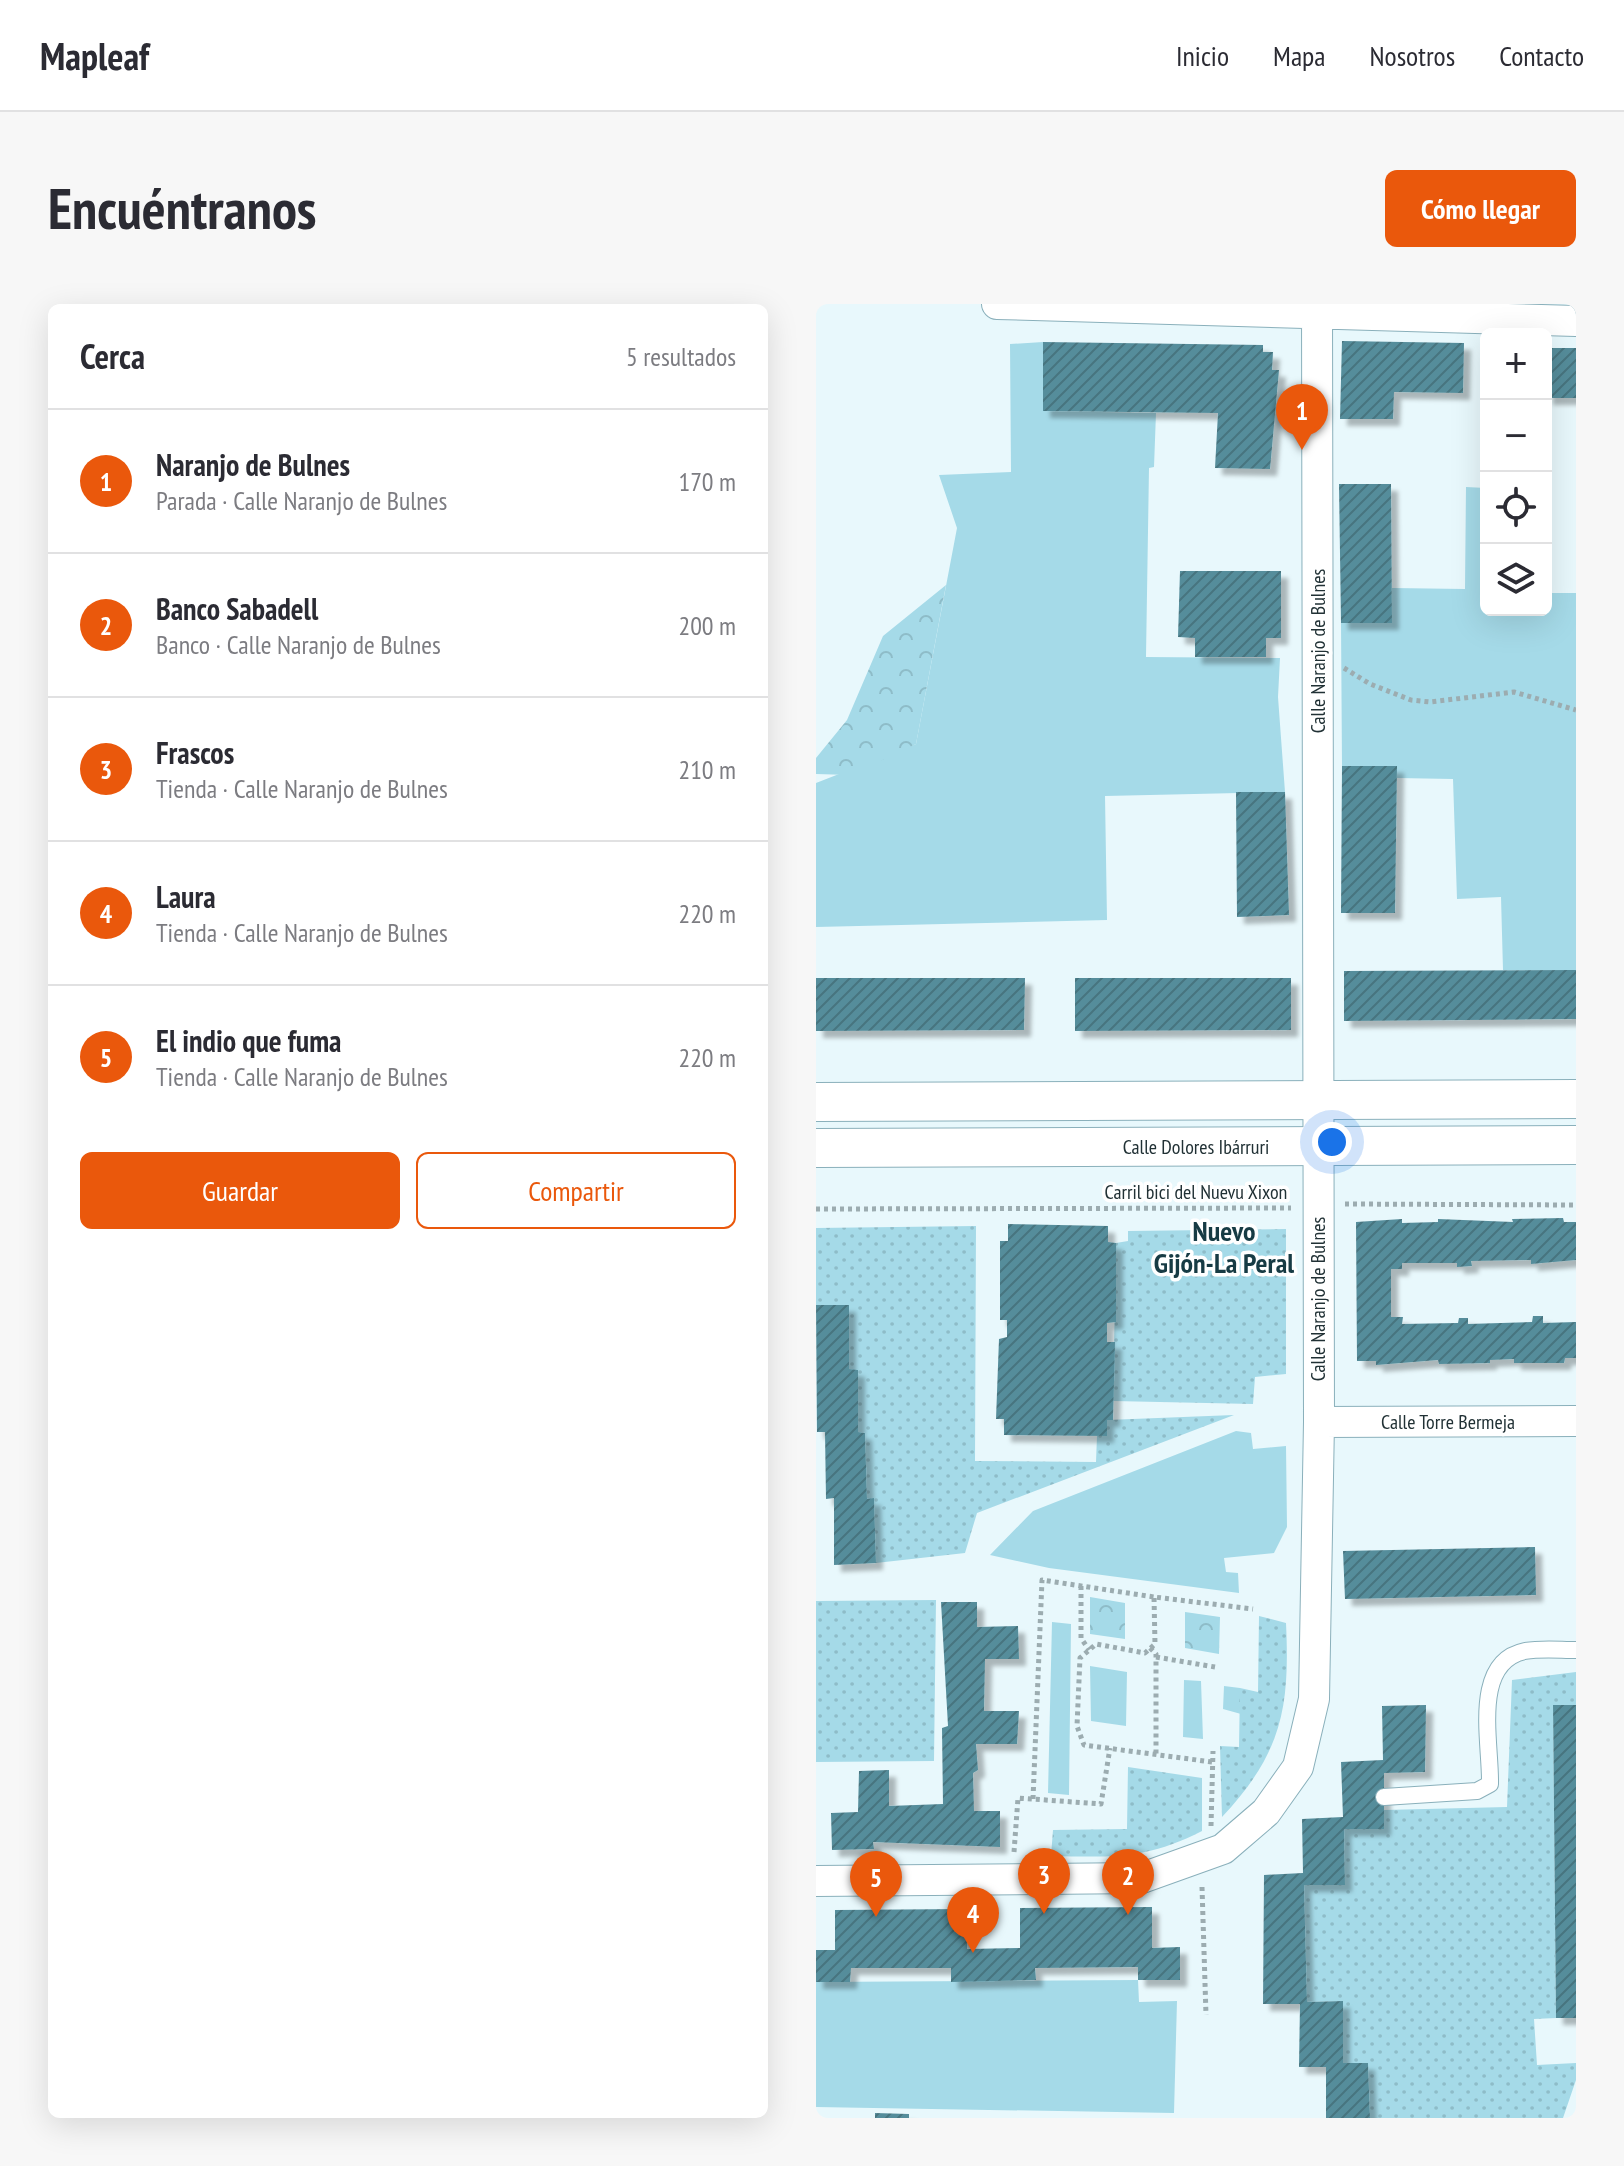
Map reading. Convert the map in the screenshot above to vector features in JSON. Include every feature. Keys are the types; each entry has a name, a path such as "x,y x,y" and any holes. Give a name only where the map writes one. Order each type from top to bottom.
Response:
{"street":[{"path":"997,304 1317,308 1576,321"},
{"name":"Calle Naranjo de Bulnes","path":"816,1881 1142,1878 1181,1867 1223,1849 1266,1812 1298,1767 1314,1699 1319,1422 1317,308"},
{"path":"816,1102 1576,1099"},
{"name":"Calle Dolores Ibárruri","path":"816,1148 1576,1145"},
{"name":"Calle Torre Bermeja","path":"1319,1422 1576,1421"}],"lane":[{"path":"1384,1797 1477,1791 1490,1784 1487,1686 1507,1658 1526,1651 1576,1650"}],"path":[{"path":"1339,667 1370,684 1411,700 1430,702 1514,692 1576,710"},
{"name":"Carril bici del Nuevu Xixon","path":"816,1209 1576,1205"},
{"path":"1033,1799 1042,1580 1253,1609"},
{"path":"1081,1586 1081,1638 1089,1650"},
{"path":"1154,1597 1155,1644 1145,1653 1096,1644 1080,1658 1077,1726 1084,1745 1212,1762"},
{"path":"1150,1648 1156,1657 1156,1754"},
{"path":"1156,1657 1215,1667"},
{"path":"1014,1857 1018,1798 1101,1804 1110,1748"},
{"path":"1209,1822 1213,1751"},
{"path":"1202,1887 1206,2015"}],"green space":[{"path":"1043,342 1043,411 1156,413 1154,467 1149,468 1146,657 1280,658 1278,697 1285,792 1105,796 1107,920 816,927 816,783 916,744 957,528 939,475 1011,472 1010,344"},
{"path":"1466,487 1480,488 1480,616 1552,616 1552,593 1576,593 1576,970 1503,970 1501,897 1457,899 1453,779 1397,778 1396,766 1342,766 1341,623 1392,622 1392,588 1465,589"},
{"path":"946,585 916,744 850,775 816,774 816,758 847,720 883,636"},
{"path":"976,1226 975,1461 1096,1462 1097,1436 1106,1436 1107,1420 1234,1415 977,1513 965,1553 876,1563 874,1499 867,1499 865,1433 858,1432 858,1371 849,1369 849,1305 816,1305 816,1228"},
{"path":"1286,1229 1286,1374 1255,1377 1253,1404 1113,1401 1116,1243 1128,1241 1128,1231"},
{"path":"1236,1431 1251,1433 1253,1449 1286,1446 1287,1527 1274,1553 1224,1558 1226,1572 1238,1573 1239,1593 1049,1568 990,1555 1033,1511"},
{"path":"1090,1597 1125,1603 1125,1639 1090,1634"},
{"path":"936,1600 934,1761 816,1762 816,1601"},
{"path":"1185,1612 1220,1617 1219,1654 1185,1648"},
{"path":"1259,1616 1286,1623 1283,1705 1270,1750 1258,1772 1222,1817 1220,1746 1239,1747 1240,1688 1258,1692"},
{"path":"1052,1622 1071,1624 1069,1795 1048,1793"},
{"path":"1090,1666 1127,1672 1126,1726 1091,1721"},
{"path":"1576,1672 1576,1705 1553,1706 1556,2018 1534,2019 1537,2065 1576,2063 1576,2080 1563,2118 1370,2118 1368,2063 1343,2063 1343,2001 1307,2002 1304,1885 1345,1884 1344,1829 1384,1829 1384,1810 1507,1807 1512,1680"},
{"path":"1184,1680 1201,1681 1203,1739 1183,1737"},
{"path":"1224,1686 1240,1688 1241,1714 1223,1709"},
{"path":"1128,1767 1202,1778 1202,1831 1163,1847 1128,1855 1051,1856 1053,1830 1127,1829"},
{"path":"1138,1980 1139,2002 1177,2001 1174,2113 816,2107 816,1982"}],"building":[{"path":"1342,341 1464,343 1463,393 1394,392 1393,419 1340,419"},
{"path":"1043,342 1263,345 1263,352 1273,352 1272,370 1279,370 1270,469 1215,468 1218,413 1043,411"},
{"path":"1552,348 1576,348 1576,398 1552,398"},
{"path":"1339,484 1391,484 1392,623 1341,623"},
{"path":"1180,571 1281,571 1281,638 1266,638 1266,657 1195,657 1195,638 1178,637"},
{"path":"1342,766 1397,766 1395,913 1341,913"},
{"path":"1236,792 1285,792 1289,915 1237,917"},
{"path":"1576,970 1576,1019 1344,1021 1344,971"},
{"path":"816,978 1025,978 1024,1030 816,1031"},
{"path":"1075,978 1291,978 1291,1030 1075,1031"},
{"path":"1563,1218 1564,1222 1576,1222 1576,1260 1531,1264 1531,1260 1471,1261 1472,1266 1457,1267 1457,1263 1402,1263 1402,1269 1391,1269 1391,1317 1403,1317 1402,1324 1458,1323 1459,1318 1468,1318 1468,1324 1532,1322 1533,1316 1543,1316 1543,1323 1576,1322 1576,1358 1565,1358 1564,1363 1514,1363 1514,1359 1490,1360 1490,1363 1439,1364 1438,1360 1376,1365 1376,1361 1357,1361 1356,1222 1402,1219 1402,1223 1438,1222 1438,1219 1513,1222 1512,1219"},
{"path":"1008,1224 1108,1226 1108,1242 1116,1243 1116,1322 1107,1323 1107,1342 1115,1342 1113,1420 1107,1420 1107,1436 1004,1435 1004,1419 996,1419 999,1339 1007,1337 1007,1320 1000,1320 1000,1241 1008,1241"},
{"path":"816,1305 849,1305 849,1369 858,1370 858,1432 865,1433 867,1499 874,1498 876,1563 834,1565 834,1498 826,1499 825,1432 817,1432"},
{"path":"1535,1547 1536,1595 1345,1599 1343,1551"},
{"path":"941,1602 977,1602 977,1627 1018,1626 1019,1659 985,1659 984,1711 1019,1711 1017,1744 976,1744 978,1770 973,1773 974,1811 1000,1811 1000,1847 873,1842 874,1849 832,1850 831,1813 858,1812 859,1771 889,1770 889,1806 943,1804 942,1728 948,1726"},
{"path":"1426,1705 1425,1772 1384,1773 1384,1829 1344,1829 1345,1885 1304,1885 1307,2002 1343,2001 1343,2063 1368,2063 1370,2118 1326,2118 1326,2067 1299,2067 1300,2004 1263,2004 1264,1875 1303,1873 1302,1819 1343,1817 1341,1762 1383,1760 1382,1706"},
{"path":"1553,1705 1576,1705 1576,2018 1556,2018"},
{"path":"1152,1907 1152,1948 1180,1947 1180,1980 1138,1980 1138,1967 1035,1968 1036,1980 951,1982 951,1968 851,1968 850,1982 816,1982 816,1950 835,1950 835,1910 967,1909 967,1949 1020,1948 1020,1908"},
{"path":"875,2113 909,2114 909,2118 875,2118"}],"place":[{"name":"Naranjo de Bulnes","path":"1302,450"},
{"name":"Frascos","path":"1044,1914"},
{"name":"Banco Sabadell","path":"1128,1915"},
{"name":"El indio que fuma","path":"876,1917"},
{"name":"Laura","path":"973,1953"}],"district":[{"name":"Nuevo Gijón-La Peral","path":"1224,1246"}]}
